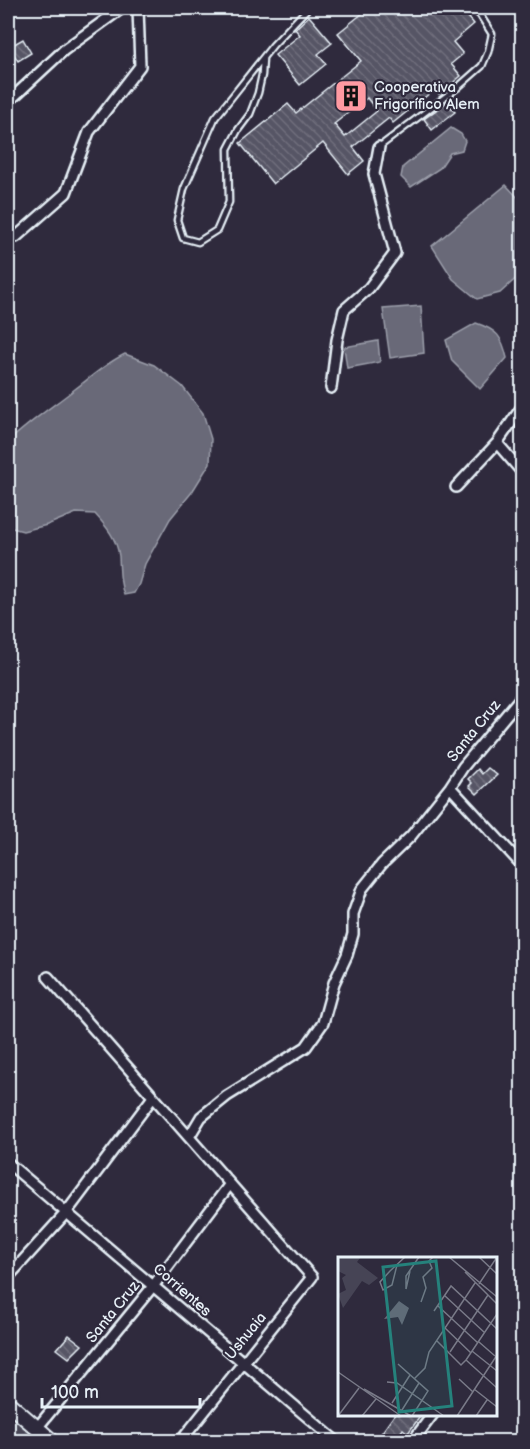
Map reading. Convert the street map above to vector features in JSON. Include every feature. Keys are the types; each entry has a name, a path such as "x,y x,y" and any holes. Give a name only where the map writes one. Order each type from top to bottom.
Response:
{"main road":[{"path":"8,1403 53,1442"}],"street":[{"path":"8,102 64,50 122,8"},
{"path":"8,235 16,237 66,193 89,132 140,66 138,8"},
{"path":"331,388 337,340 344,310 369,288 395,253 374,174 379,147"},
{"path":"456,487 497,443 522,407"},
{"path":"497,443 522,472"},
{"name":"Santa Cruz","path":"189,1137 201,1117 227,1096 306,1047 323,1023 334,983 346,955 352,934 353,914 362,889 382,864 411,836 463,767 522,696"},
{"path":"450,787 522,865"},
{"path":"48,977 230,1184"},
{"path":"8,1277 66,1213 153,1097"},
{"name":"Corrientes","path":"8,1162 337,1442"},
{"name":"Santa Cruz","path":"37,1428 154,1285 230,1184"},
{"name":"Ushuaia","path":"180,1442 312,1277 230,1184"},
{"path":"412,1442 432,1416"}],"lane":[{"path":"263,57 258,93 250,114 237,130 228,148 229,202 217,230 198,242 183,238 177,220 182,199 210,128 224,105 263,57 308,8"},
{"path":"379,147 457,88 482,66 492,34 480,15 472,8"}],"shaded area":[{"path":"8,1409 46,1441 8,1441"}],"water":[{"path":"451,128 461,134 465,141 462,150 450,153 440,168 411,187 401,177 403,167"},
{"path":"506,185 522,202 522,273 500,293 477,299 453,279 432,246"},
{"path":"421,306 424,353 390,358 383,309"},
{"path":"476,323 494,331 501,339 507,358 480,389 452,361 446,340"},
{"path":"378,341 380,362 347,368 344,347"},
{"path":"125,354 154,365 182,386 203,413 211,439 210,463 192,492 170,519 145,564 134,593 124,595 116,544 107,528 95,514 76,513 47,525 23,531 8,527 8,442 99,370"}],"building":[{"name":"Cooperativa Frigorífico Alem","path":"359,8 461,8 474,24 453,42 463,54 451,64 461,76 439,94 435,89 393,123 389,118 353,147 364,161 348,174 323,143 273,184 240,143 288,104 296,113 361,61 338,33 363,13","holes":["367,98 377,111 345,137 334,124"]},
{"path":"309,16 332,43 318,54 326,64 300,85 275,55 300,35 295,29"},
{"path":"23,39 31,53 18,61 9,47"},
{"path":"447,102 455,112 432,130 424,119"},
{"path":"488,768 497,775 477,794 469,786 472,783 468,779 478,769 482,774"},
{"path":"69,1335 82,1345 69,1358 57,1349"},
{"path":"394,1416 421,1416 408,1433 403,1429 394,1442 375,1442"}],"place":[{"name":"Cooperativa Frigorífico Alem","path":"351,96"}]}
